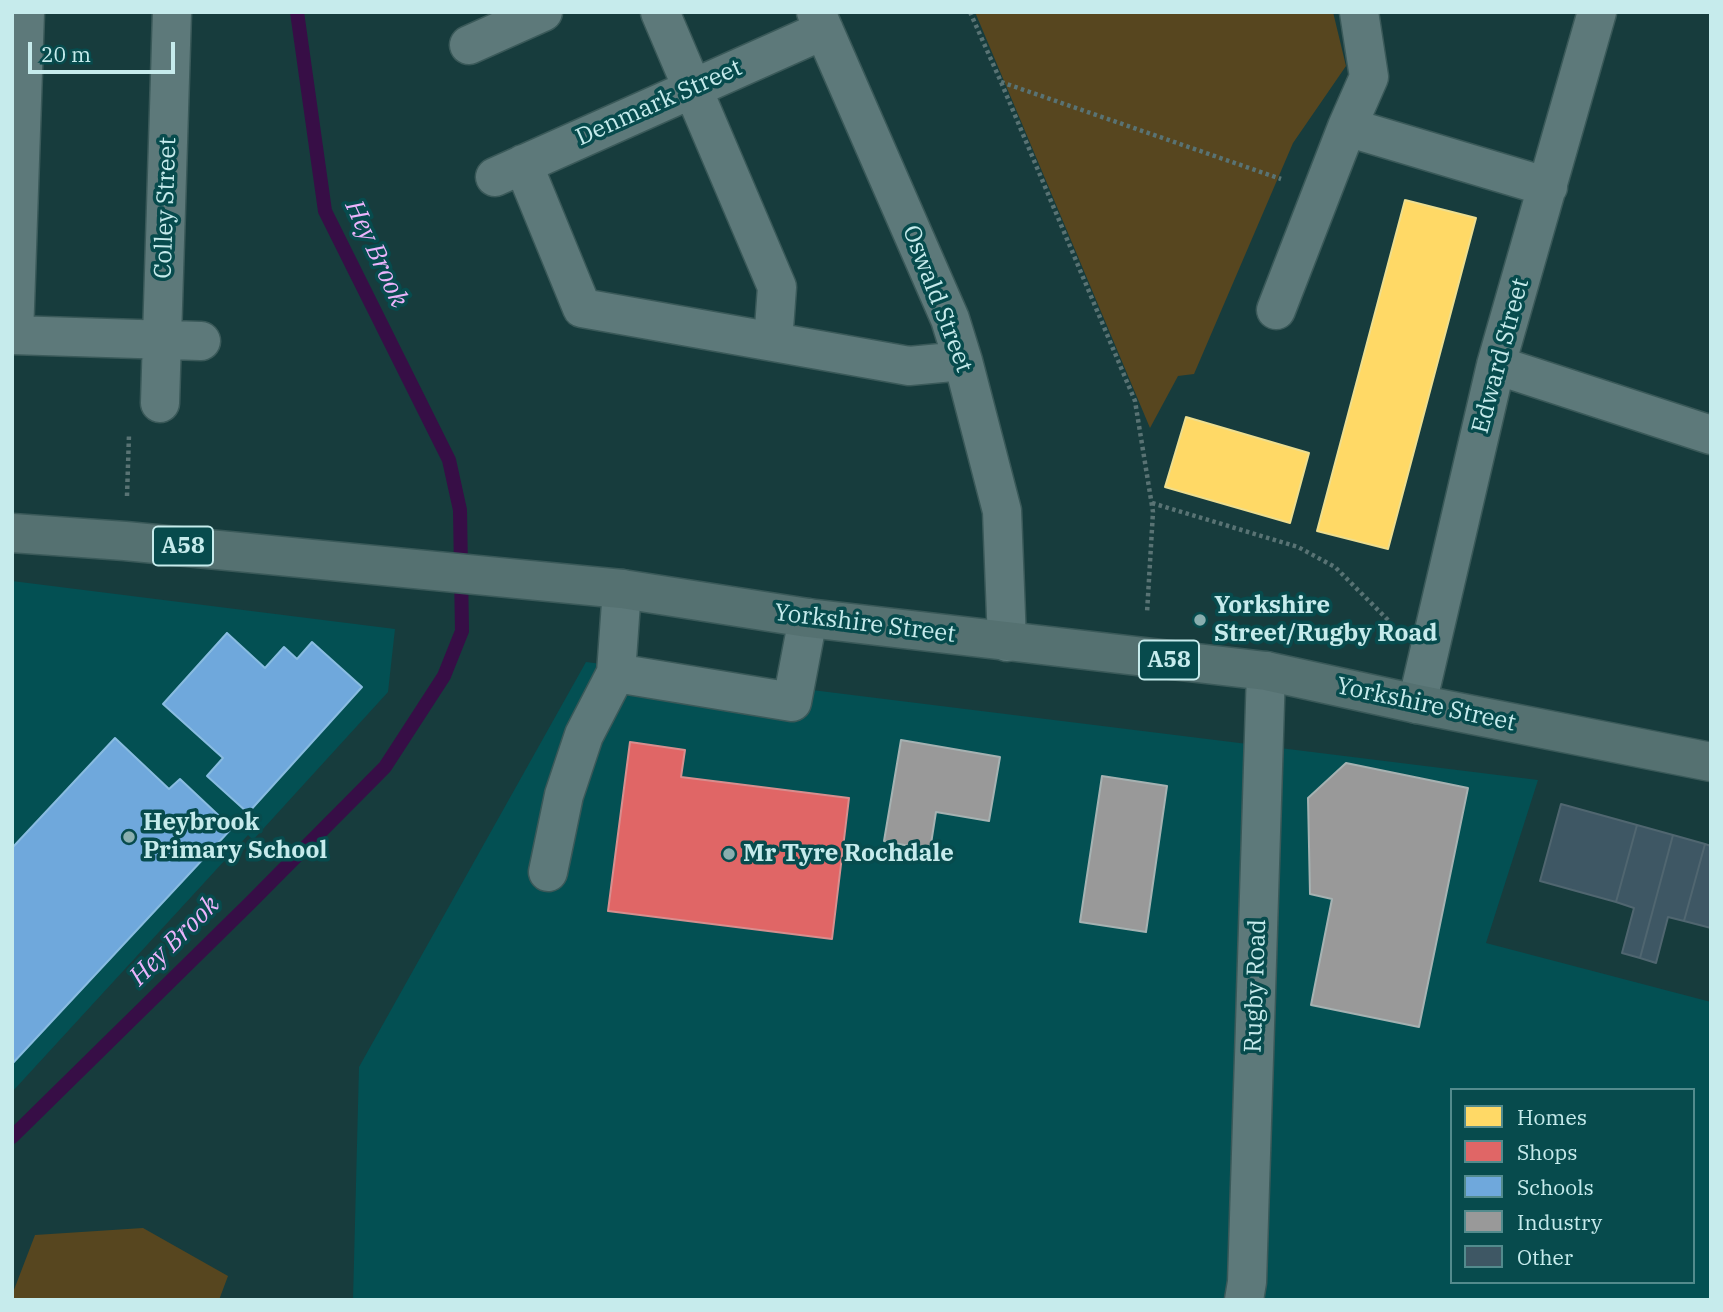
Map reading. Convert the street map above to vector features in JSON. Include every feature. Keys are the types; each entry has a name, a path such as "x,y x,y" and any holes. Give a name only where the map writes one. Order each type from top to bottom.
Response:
{"highway":[{"name":"Yorkshire Street","path":"12,533 125,541 622,589 808,618 1266,671 1711,762"}],"street":[{"path":"25,12 13,335 201,341"},
{"name":"Colley Street","path":"160,403 172,12"},
{"path":"469,45 543,12"},
{"path":"660,12 777,287 773,342 909,366 963,361"},
{"path":"1276,310 1347,127 1370,77 1359,12"},
{"name":"Edward Street","path":"1417,704 1496,365 1597,12"},
{"name":"Denmark Street","path":"773,342 582,308 509,170 693,88 820,21"},
{"name":"Oswald Street","path":"820,21 950,319 963,361 1002,511 1007,642"},
{"path":"1347,127 1548,187"},
{"path":"1496,365 1711,435"},
{"path":"548,872 564,794 584,735 616,673 622,589"},
{"path":"616,673 792,702 808,618"},
{"name":"Rugby Road","path":"1244,1300 1266,671"}],"path":[{"path":"970,12 1002,82 1135,401 1153,512 1144,657"},
{"path":"1002,82 1321,193"},
{"path":"125,541 130,426 160,403"},
{"path":"1152,503 1298,547 1335,567 1427,660"}],"shaded area":[{"path":"975,12 1333,12 1346,66 1293,143 1194,374 1178,376 1150,428"},
{"name":"Heybrook Primary School","path":"12,581 395,629 388,692 253,840 248,835 12,1092"},
{"path":"586,662 1538,780 1486,943 1711,1002 1711,1300 353,1300 359,1067"},
{"path":"143,1228 228,1276 219,1300 12,1300 35,1235"}],"building: Homes":[{"path":"1405,200 1476,218 1388,549 1317,531"},
{"path":"1186,417 1309,453 1290,523 1165,487"}],"building: Shops":[{"name":"Mr Tyre Rochdale","path":"630,742 685,750 681,777 849,798 832,939 608,911"}],"building: Schools":[{"path":"227,633 265,668 284,647 297,659 312,642 362,687 248,813 207,776 223,758 163,704"},
{"path":"115,738 169,789 180,779 232,828 12,1064 12,848"}],"building: Industry":[{"path":"901,740 1000,757 989,821 936,812 930,850 884,841"},
{"path":"1346,763 1468,788 1419,1027 1311,1005 1332,899 1310,894 1308,798"},
{"path":"1102,776 1167,786 1146,932 1080,922"}],"building: Other":[{"path":"1561,804 1637,825 1616,902 1540,881"},
{"path":"1637,825 1673,835 1640,958 1622,953 1634,908 1616,902"},
{"path":"1673,835 1705,844 1684,921 1668,917 1656,963 1640,958"},
{"path":"1705,844 1711,846 1711,928 1684,921"}],"waterway":[{"name":"Hey Brook","path":"12,1137 385,767 444,676 462,631 460,510 449,460 325,211 297,12"}],"place":[{"name":"Yorkshire Street/Rugby Road","path":"1200,620"},
{"name":"Heybrook Primary School","path":"129,837"},
{"name":"Mr Tyre Rochdale","path":"729,854"}]}
